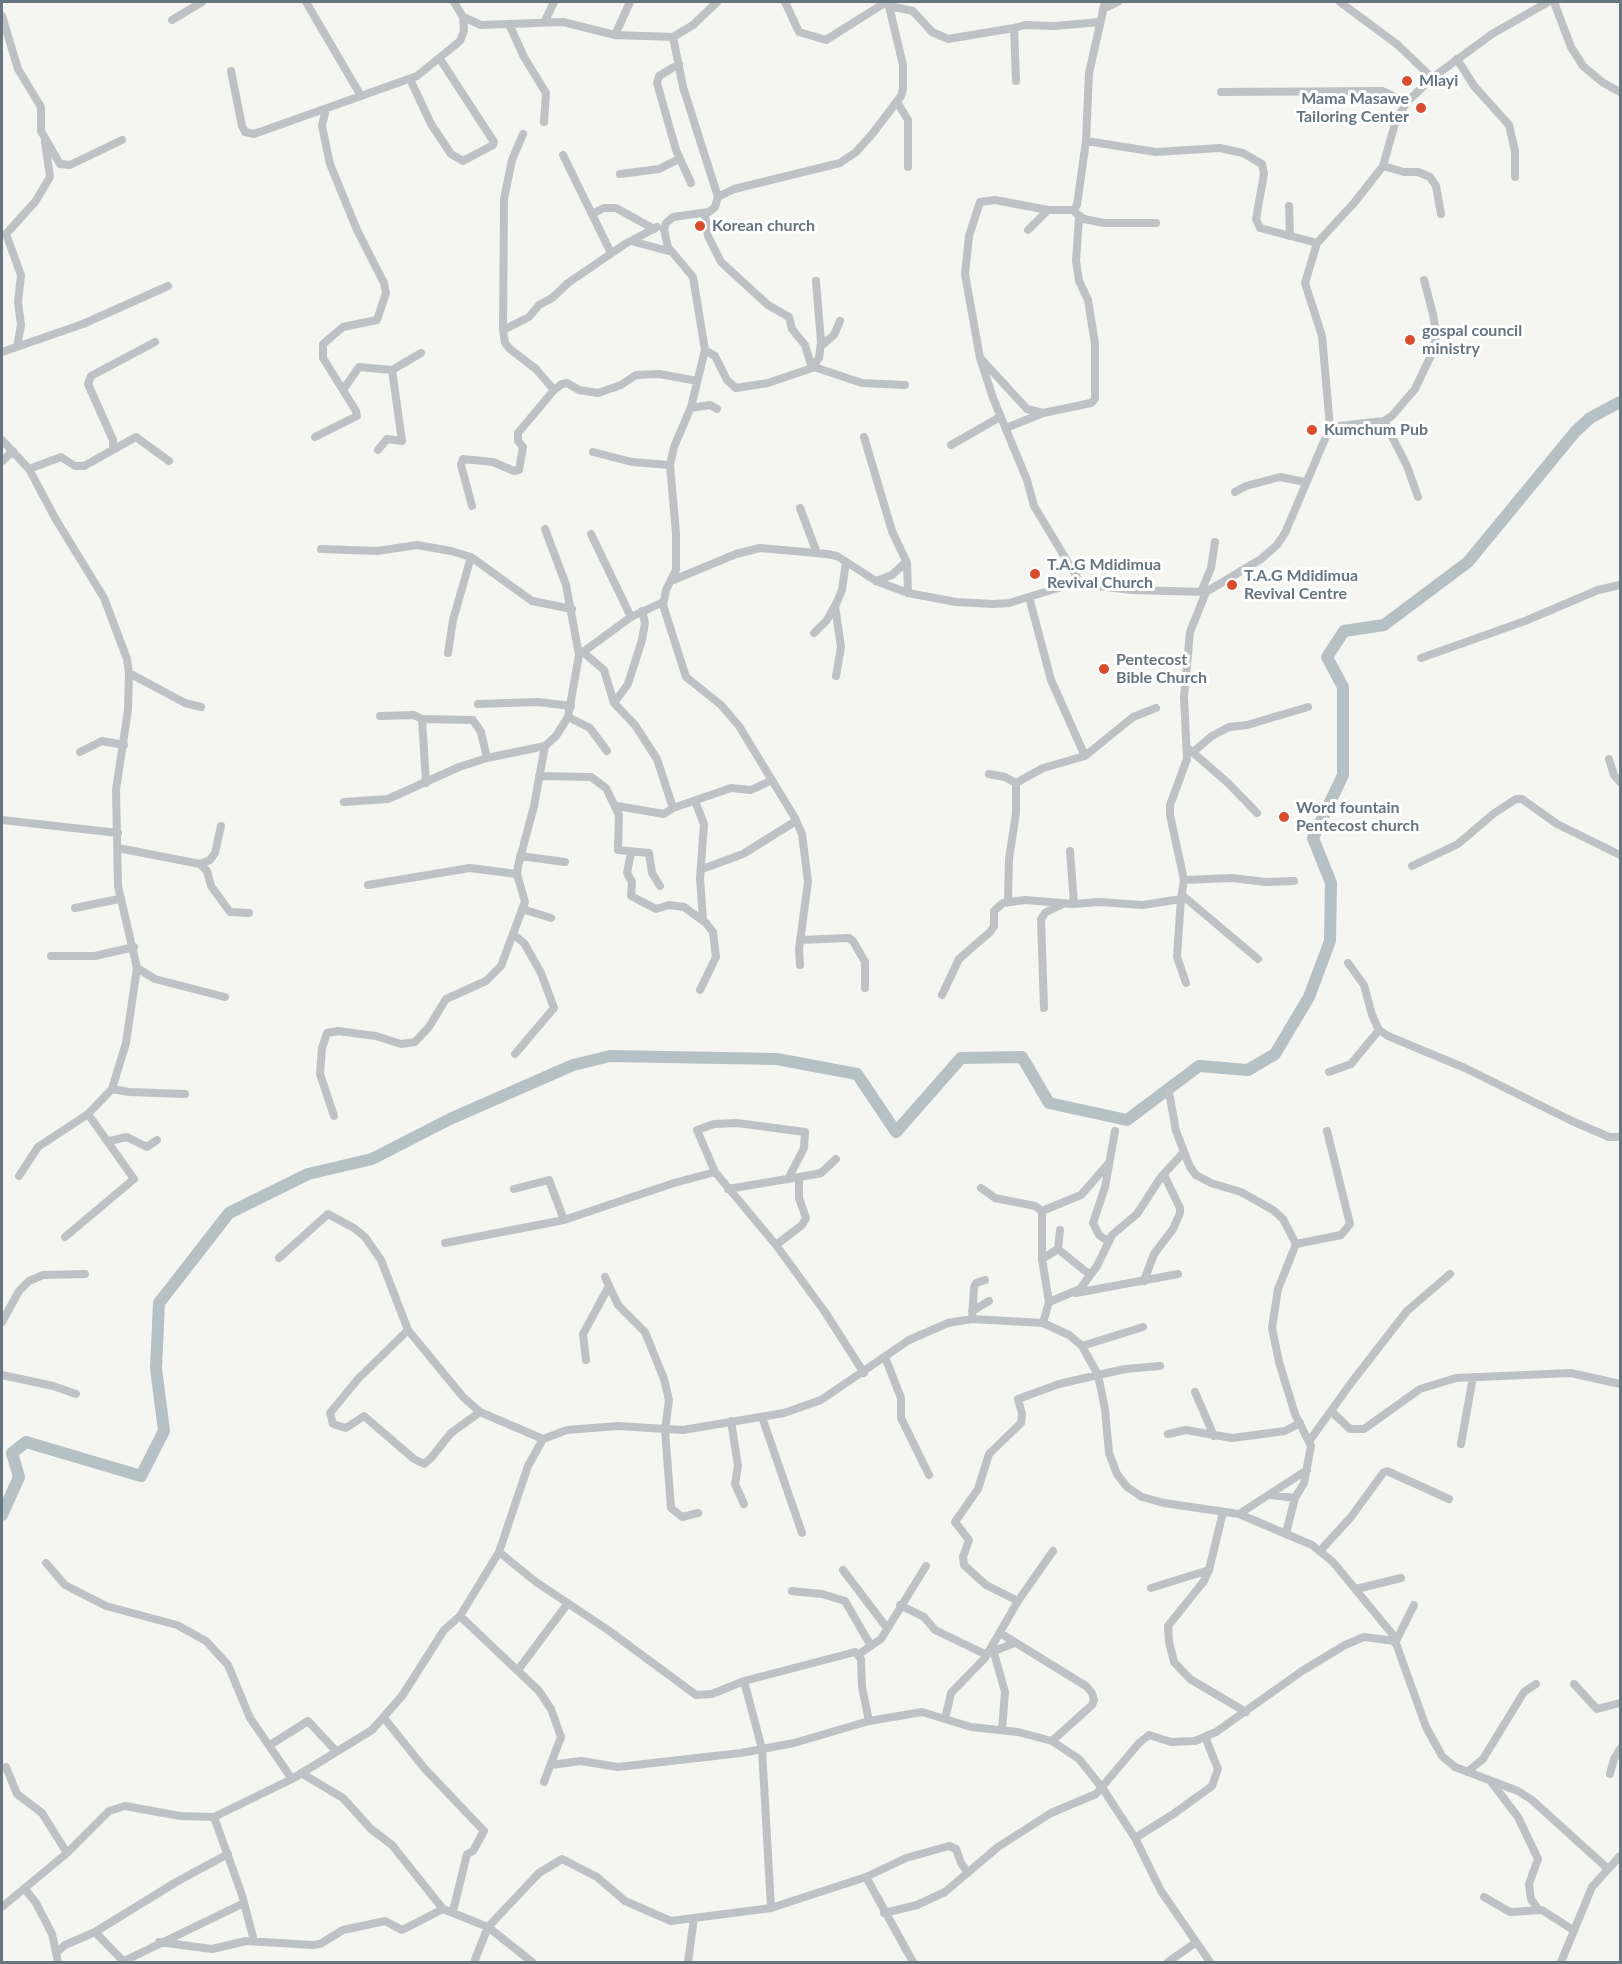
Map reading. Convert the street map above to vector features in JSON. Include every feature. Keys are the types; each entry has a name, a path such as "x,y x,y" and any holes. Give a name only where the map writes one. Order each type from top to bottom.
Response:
{"street":[{"path":"172,20 202,2"},
{"path":"306,2 361,96"},
{"path":"231,71 242,126 249,135 410,79 440,59 460,41 464,31 463,17 454,2"},
{"path":"545,21 554,2"},
{"path":"615,35 630,2"},
{"path":"463,17 481,25 563,22 615,35 673,37 700,20 717,2"},
{"path":"784,2 800,32 826,40 888,3 913,11 932,32 948,39 1025,25 1054,26 1100,22"},
{"path":"1006,428 1043,413 1091,403 1096,393 1092,318 1088,300 1079,281 1076,261 1076,214 1086,141 1089,73 1104,5 1118,2"},
{"path":"1340,2 1398,45 1432,78"},
{"path":"671,581 749,550 760,548 837,556 876,582 908,593 994,604 1081,584 1131,590 1204,592 1262,559 1277,545 1285,533 1330,427 1322,336 1305,283 1317,243 1354,203 1383,166 1396,120 1407,102 1432,78 1457,59 1511,21 1548,2"},
{"path":"1554,2 1571,47 1583,66 1602,82 1620,92"},
{"path":"718,197 734,189 840,163 856,152 897,102 903,89 904,77 888,3"},
{"path":"2,16 18,69 41,107 43,114 40,126 60,164 65,166 122,140"},
{"path":"509,24 524,57 546,93 544,122"},
{"path":"1014,28 1016,81"},
{"path":"502,330 529,317 539,305 631,241 680,216 705,214 715,207 718,197 683,87 673,37"},
{"path":"410,79 431,124 450,154 463,161 493,145 494,142 440,59"},
{"path":"1457,59 1474,86 1509,125 1515,151 1515,177"},
{"path":"680,64 659,76 657,83 680,159 692,183"},
{"path":"1221,92 1382,91 1407,102"},
{"path":"897,102 908,120 908,166"},
{"path":"315,437 356,418 356,411 323,358 321,350 323,344 343,327 377,320 386,293 384,283 357,230 330,164 322,126 326,109"},
{"path":"523,134 512,160 504,199 502,330 505,343 510,349 536,369 554,390"},
{"path":"17,347 21,325 18,302 21,275 6,234 35,202 50,177 45,138"},
{"path":"1086,141 1156,152 1213,148 1243,153 1259,162 1263,167 1257,225 1263,230 1317,243"},
{"path":"563,155 611,253"},
{"path":"620,174 641,169 655,170 680,159"},
{"path":"1383,166 1404,172 1418,172 1430,177 1436,186 1441,214"},
{"path":"1081,584 1034,506 1028,480 1000,417 980,358 965,274 969,236 980,202 995,200 1076,214 1115,224 1149,220 1156,223"},
{"path":"1289,206 1290,236"},
{"path":"592,214 604,208 616,208 654,229"},
{"path":"1028,230 1048,210"},
{"path":"705,214 708,236 721,262 768,305 789,317 792,329 805,345 813,368"},
{"path":"666,223 665,237 672,252 693,277 705,350 691,408 674,447 670,465 676,570 663,602 686,677 728,712 796,821 808,867 800,940 800,965"},
{"path":"631,241 672,252"},
{"path":"1330,427 1384,420 1392,416 1415,389 1434,349 1435,324 1424,280"},
{"path":"813,368 819,358 820,346 816,281"},
{"path":"2,352 83,324 168,286"},
{"path":"820,346 834,335 840,321"},
{"path":"113,448 112,440 88,384 91,376 155,342"},
{"path":"705,350 715,356 727,380 735,388 768,383 813,368 862,383 905,385"},
{"path":"343,390 359,367 392,370 422,353"},
{"path":"980,358 1027,409 1043,413"},
{"path":"378,450 387,440 402,441 392,370"},
{"path":"472,506 461,465 463,459 493,462 514,471 519,470 523,447 518,441 518,433 554,390 567,383 579,390 597,393 621,385 636,375 647,374 697,381"},
{"path":"691,408 710,405 717,409"},
{"path":"951,445 1000,417"},
{"path":"1384,420 1407,466 1419,497"},
{"path":"29,469 61,457 79,467 136,437 169,461"},
{"path":"864,437 892,531 906,562 908,593"},
{"path":"2,440 29,469 104,598 123,646 129,673 124,745 116,790 119,898 134,947 137,968 126,1043 112,1089 88,1114 38,1147 19,1176"},
{"path":"2,461 13,451"},
{"path":"593,452 632,462 670,465"},
{"path":"1235,492 1246,486 1280,477 1305,482"},
{"path":"800,508 817,553"},
{"path":"344,802 388,799 459,767 487,758 545,746 556,736 568,717 581,654 572,609 545,529"},
{"path":"591,534 631,617"},
{"path":"1186,984 1177,957 1184,880 1170,815 1172,797 1191,750 1184,697 1190,632 1211,568 1215,542"},
{"path":"321,549 377,551 417,545 451,550 471,557 532,601 572,609"},
{"path":"448,653 453,620 471,557"},
{"path":"814,633 827,620 835,606 842,590 846,562"},
{"path":"876,582 892,575 906,562"},
{"path":"1421,658 1525,621 1598,590 1620,585"},
{"path":"1029,597 1051,680 1085,756"},
{"path":"581,654 631,617 663,602"},
{"path":"835,606 841,648 836,676"},
{"path":"614,702 628,684 642,640 645,623 642,611"},
{"path":"581,654 603,670 614,702 634,725 657,759 673,808"},
{"path":"129,673 185,703 201,707"},
{"path":"478,704 538,702 570,706"},
{"path":"1191,750 1229,727 1246,725 1308,707"},
{"path":"1016,783 1044,768 1085,756 1133,717 1156,708"},
{"path":"380,716 414,715 422,719 473,720 483,738 487,758"},
{"path":"568,717 590,728 607,751"},
{"path":"422,719 426,783"},
{"path":"80,752 102,741 124,745"},
{"path":"334,1116 320,1074 322,1048 327,1033 338,1031 376,1036 401,1044 415,1042 429,1027 446,999 477,986 495,974 501,966 525,902 517,874 534,806 545,746"},
{"path":"1191,750 1257,813"},
{"path":"1609,759 1614,775 1620,782"},
{"path":"989,774 1005,777 1016,783"},
{"path":"539,776 591,777 606,788 619,815 616,846 621,852 649,853 652,873 660,886"},
{"path":"616,806 664,814 673,808 731,788 751,790 772,780"},
{"path":"1008,901 1009,859 1016,813 1016,783"},
{"path":"1412,866 1458,844 1510,801 1522,799 1557,824 1620,855"},
{"path":"695,801 704,824 703,920"},
{"path":"2,820 8,823 118,833"},
{"path":"702,869 743,854 796,821"},
{"path":"118,848 201,864 210,860 215,853 221,826"},
{"path":"1070,851 1074,904"},
{"path":"631,852 627,873 632,882 631,896 656,909 669,905 684,907 703,920 713,932 716,957 700,990"},
{"path":"520,856 565,862"},
{"path":"201,864 207,871 212,886 230,912 249,913"},
{"path":"368,885 470,868 517,874"},
{"path":"1184,880 1232,878 1294,881"},
{"path":"942,995 959,959 990,932 994,926 996,908 1008,901 1143,905 1181,897"},
{"path":"1181,897 1258,959"},
{"path":"75,908 119,898"},
{"path":"1044,1008 1041,919 1046,912 1063,903"},
{"path":"522,909 550,918"},
{"path":"514,935 524,944 541,973 554,1008 516,1054"},
{"path":"800,940 849,938 853,940 865,962 865,988"},
{"path":"51,956 95,956 134,947"},
{"path":"1348,963 1364,985 1369,1007 1379,1030 1412,1047 1503,1086 1572,1121 1619,1139"},
{"path":"137,968 155,979 225,997"},
{"path":"1329,1072 1351,1064 1379,1030"},
{"path":"112,1089 185,1094"},
{"path":"1169,1092 1172,1115 1190,1167 1203,1180 1241,1192 1274,1210 1283,1219 1296,1244 1278,1288 1273,1308 1272,1328 1279,1362 1300,1423 1310,1440"},
{"path":"65,1237 134,1179 88,1114"},
{"path":"788,1179 804,1148 805,1132 737,1123 714,1124 697,1130 715,1172 776,1245 825,1312 864,1373"},
{"path":"1109,1242 1099,1235 1093,1223 1105,1186 1115,1131"},
{"path":"1296,1244 1341,1234 1350,1224 1327,1131"},
{"path":"109,1141 127,1137 147,1147 157,1140"},
{"path":"1075,1293 1090,1275 1117,1228 1137,1214 1164,1175 1184,1152"},
{"path":"729,1189 821,1173 836,1159"},
{"path":"1042,1211 1081,1195 1109,1163"},
{"path":"445,1243 564,1220 674,1183 715,1172"},
{"path":"1144,1281 1154,1254 1173,1228 1180,1213 1180,1208 1164,1175"},
{"path":"776,1245 802,1225 806,1218 798,1198 799,1178"},
{"path":"514,1188 549,1180 564,1220"},
{"path":"981,1188 995,1198 1035,1206 1042,1211"},
{"path":"1042,1211 1042,1259 1049,1302 1043,1323"},
{"path":"279,1258 324,1216 332,1214 365,1237 373,1246 408,1330 463,1397 480,1412 543,1438 567,1430 618,1426 683,1430 784,1413 821,1400 864,1373 909,1340 972,1315 989,1301"},
{"path":"1058,1249 1060,1230"},
{"path":"1042,1259 1058,1249"},
{"path":"1058,1249 1090,1275"},
{"path":"2,1322 19,1291 29,1281 61,1273 85,1274"},
{"path":"1049,1302 1075,1293 1178,1274"},
{"path":"1286,1533 1295,1498 1304,1483 1310,1440 1407,1311 1450,1274"},
{"path":"605,1277 608,1288 626,1316 645,1332 664,1379 669,1400 665,1430 666,1469 671,1508 682,1517 698,1513"},
{"path":"972,1315 975,1283 985,1280"},
{"path":"586,1360 583,1334 608,1288"},
{"path":"972,1315 1043,1323 1069,1335 1082,1346 1098,1375 1105,1409 1109,1453 1117,1474 1127,1487 1142,1497 1164,1503 1239,1514 1286,1533 1320,1551 1356,1589 1395,1642 1433,1743 1442,1755 1467,1772 1518,1791 1532,1800 1607,1868"},
{"path":"1082,1346 1143,1327"},
{"path":"408,1330 358,1379 330,1413 333,1424 346,1428 364,1416 414,1459 424,1464 451,1433 480,1412"},
{"path":"885,1357 902,1398 901,1419 929,1475"},
{"path":"1018,1601 986,1585 964,1565 963,1557 969,1540 956,1524 956,1518 978,1489 989,1454 1021,1423 1022,1414 1018,1399 1043,1389 1098,1375 1125,1369 1160,1366"},
{"path":"1332,1412 1350,1429 1359,1430 1427,1385 1473,1377 1571,1373 1620,1384"},
{"path":"2,1375 33,1381 43,1386 53,1386 76,1395"},
{"path":"1461,1444 1473,1377"},
{"path":"1195,1392 1214,1436"},
{"path":"762,1417 802,1533"},
{"path":"731,1421 738,1466 735,1485 744,1504"},
{"path":"1168,1434 1186,1430 1232,1438 1285,1431 1300,1423"},
{"path":"2,1907 67,1852 108,1811 117,1807 197,1818 214,1817 292,1779 358,1740 384,1718 425,1664 444,1630 460,1616 499,1552 528,1466 543,1438"},
{"path":"1239,1514 1307,1470"},
{"path":"1320,1551 1351,1517 1383,1473 1387,1472 1449,1499"},
{"path":"1271,1495 1295,1498"},
{"path":"1222,1512 1209,1570 1168,1626 1174,1662 1190,1679 1246,1712"},
{"path":"945,1719 951,1693 991,1650 1018,1601 1053,1551"},
{"path":"499,1552 536,1582 696,1695 712,1694 744,1681 839,1655 855,1652 859,1654"},
{"path":"46,1563 65,1585 106,1606 177,1626 206,1641 228,1665 250,1718 292,1779"},
{"path":"859,1654 881,1639 926,1566"},
{"path":"843,1570 887,1628"},
{"path":"1150,1588 1209,1570"},
{"path":"1356,1589 1401,1578"},
{"path":"792,1591 822,1594 845,1601 871,1646"},
{"path":"518,1670 568,1603"},
{"path":"900,1605 924,1617 935,1630 991,1650 1015,1643"},
{"path":"1395,1642 1414,1605"},
{"path":"460,1616 539,1691 558,1725 561,1737 544,1782"},
{"path":"1000,1633 1086,1686 1092,1693 1092,1706 1052,1741"},
{"path":"884,1913 916,1905 945,1892 998,1847 1051,1813 1103,1789 1139,1743 1149,1735 1171,1742 1195,1741 1246,1712 1302,1671 1345,1645 1364,1637 1395,1642"},
{"path":"991,1650 1005,1692 1002,1730"},
{"path":"859,1654 862,1687 869,1721"},
{"path":"744,1681 762,1749 771,1908"},
{"path":"1467,1772 1483,1759 1524,1692 1536,1683"},
{"path":"1575,1684 1597,1709 1620,1703"},
{"path":"551,1765 581,1761 611,1767 638,1766 762,1749 794,1743 869,1721 922,1712 971,1727 1002,1730 1052,1741 1079,1759 1103,1789 1135,1838 1161,1891 1210,1962"},
{"path":"384,1718 425,1769 484,1831 472,1851 467,1854 453,1911"},
{"path":"270,1744 308,1721 336,1751"},
{"path":"1135,1838 1212,1786 1218,1769 1205,1737"},
{"path":"1610,1774 1614,1759 1620,1749"},
{"path":"6,1767 17,1794 42,1813 67,1852"},
{"path":"301,1773 343,1798 370,1829 392,1845 443,1909"},
{"path":"1491,1781 1518,1818 1538,1859 1529,1884 1531,1899 1538,1909 1573,1930"},
{"path":"214,1817 244,1903 254,1941"},
{"path":"474,1962 488,1927 539,1873 562,1859 597,1877 613,1894 640,1909 671,1921 771,1908 866,1877 895,1863 949,1846 956,1849 968,1873"},
{"path":"56,1953 65,1945 95,1932 178,1881 228,1854"},
{"path":"1561,1962 1592,1887 1620,1856"},
{"path":"866,1877 913,1962"},
{"path":"25,1888 45,1920 58,1962"},
{"path":"1484,1897 1510,1912 1538,1909"},
{"path":"95,1932 124,1962 159,1942 244,1903"},
{"path":"159,1942 212,1948 254,1941 320,1944 344,1930 385,1921 402,1930 443,1909 453,1911 488,1927 532,1962"},
{"path":"688,1962 694,1918"},
{"path":"1167,1962 1196,1943"}],"waterway":[{"path":"2,1515 19,1477 12,1453 26,1442 141,1476 164,1431 156,1368 159,1303 229,1213 308,1174 372,1159 450,1119 573,1065 610,1056 777,1059 857,1074 896,1132 961,1058 1022,1057 1049,1103 1127,1120 1199,1066 1248,1070 1275,1054 1309,997 1330,941 1331,883 1313,838 1343,775 1343,687 1327,657 1344,631 1384,625 1468,562 1575,432 1590,418 1620,402"}],"place":[{"name":"Mlayi","path":"1407,81"},
{"name":"Mama Masawe Tailoring Center","path":"1421,108"},
{"name":"Korean church","path":"700,226"},
{"name":"gospal council ministry","path":"1410,340"},
{"name":"Kumchum Pub","path":"1312,430"},
{"name":"T.A.G Mdidimua Revival Church","path":"1035,574"},
{"name":"T.A.G Mdidimua Revival Centre","path":"1232,585"},
{"name":"Pentecost Bible Church","path":"1104,669"},
{"name":"Word fountain Pentecost church","path":"1284,817"}]}
